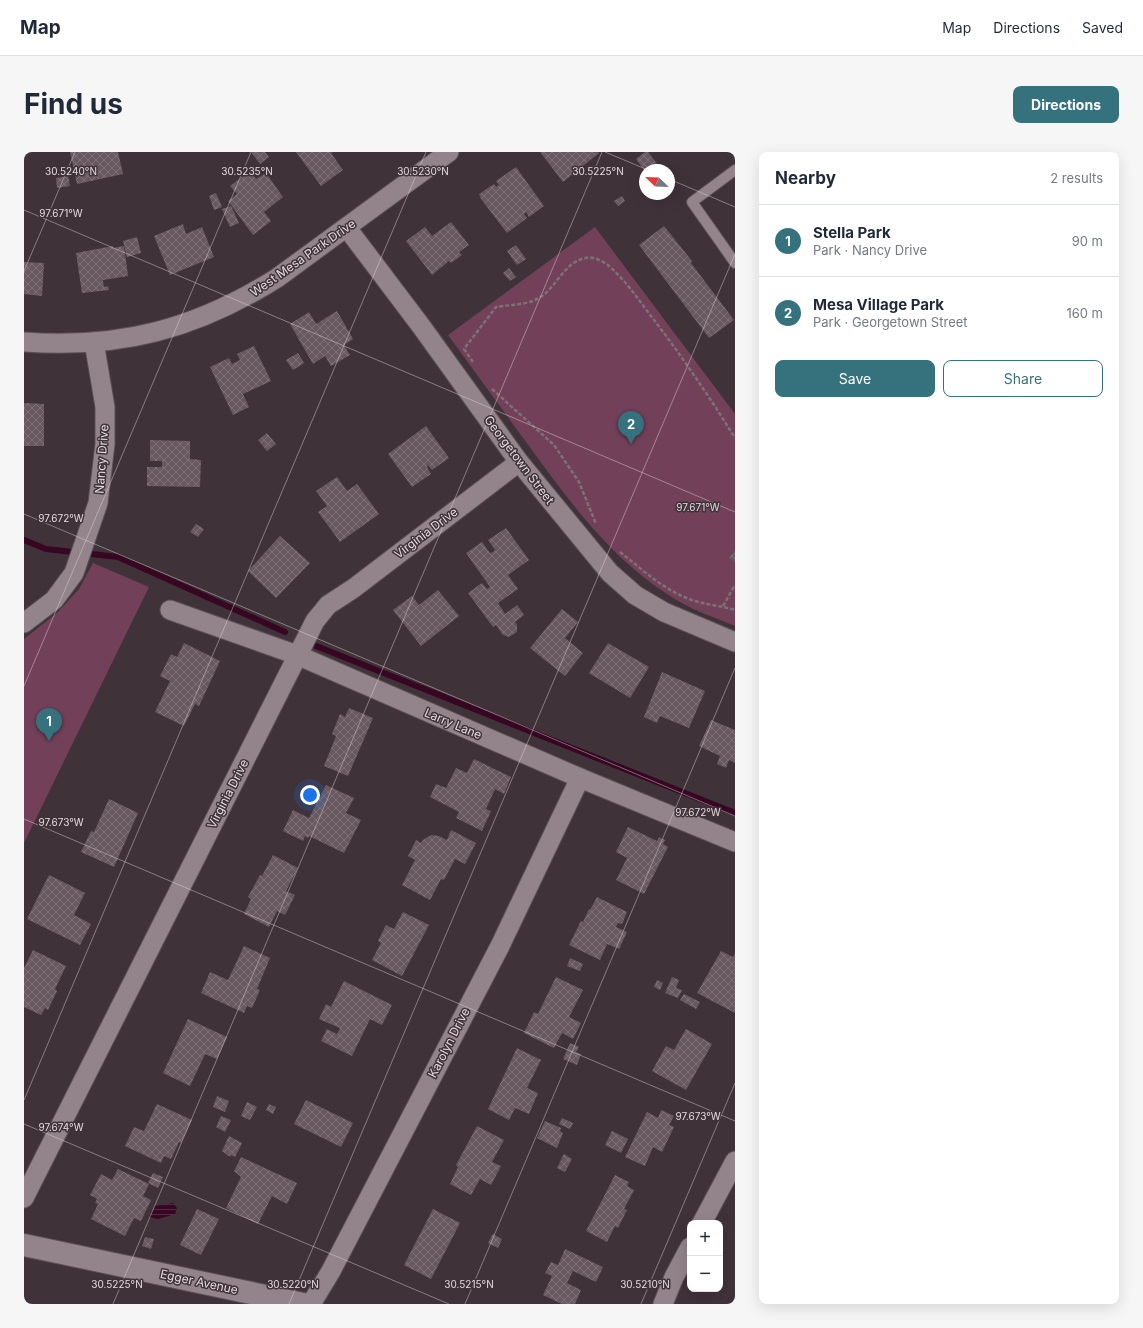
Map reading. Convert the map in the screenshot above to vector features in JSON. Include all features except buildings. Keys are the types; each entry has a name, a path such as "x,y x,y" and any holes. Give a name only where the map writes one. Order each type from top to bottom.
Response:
{"street":[{"name":"West Mesa Park Drive","path":"24,342 94,342 128,339 191,323 221,310 250,295 277,278 449,152"},
{"name":"Georgetown Street","path":"347,228 421,326 519,462 598,561 635,595 664,612 735,642"},
{"name":"Nancy Drive","path":"24,623 54,600 74,573 98,503 106,444 105,414 94,342"},
{"name":"Virginia Drive","path":"24,1198 315,621 328,605 354,588 519,462"},
{"name":"Larry Lane","path":"170,610 297,655 580,778 735,842"},
{"name":"Karolyn Drive","path":"311,1304 331,1271 496,953 580,778"},
{"path":"704,1220 735,1161"},
{"name":"Egger Avenue","path":"24,1245 303,1304"},
{"path":"663,1304 674,1277 687,1253"}],"lane":[{"path":"735,170 692,202 735,263"}],"path":[{"path":"477,368 464,348 496,307 535,300 548,290 573,262 587,258 598,259 609,265 628,285 706,390 735,438"},
{"path":"489,387 554,445 579,482 598,530"},
{"path":"618,551 659,583 684,597 697,602 723,606 735,610"},
{"path":"723,606 735,585"}],"shaded area":[{"path":"595,227 735,414 735,626 688,607 658,588 616,553 579,512 545,468 448,335"},
{"path":"93,563 149,587 24,843 24,639 58,612 79,589"},
{"path":"173,1203 177,1208 175,1214 158,1219 149,1217 155,1206"}],"waterway":[{"path":"24,540 46,549 118,557 285,632"},
{"path":"316,646 735,813"}],"place":[{"name":"Mesa Village Park","path":"631,444"},
{"name":"Stella Park","path":"49,741"}]}
